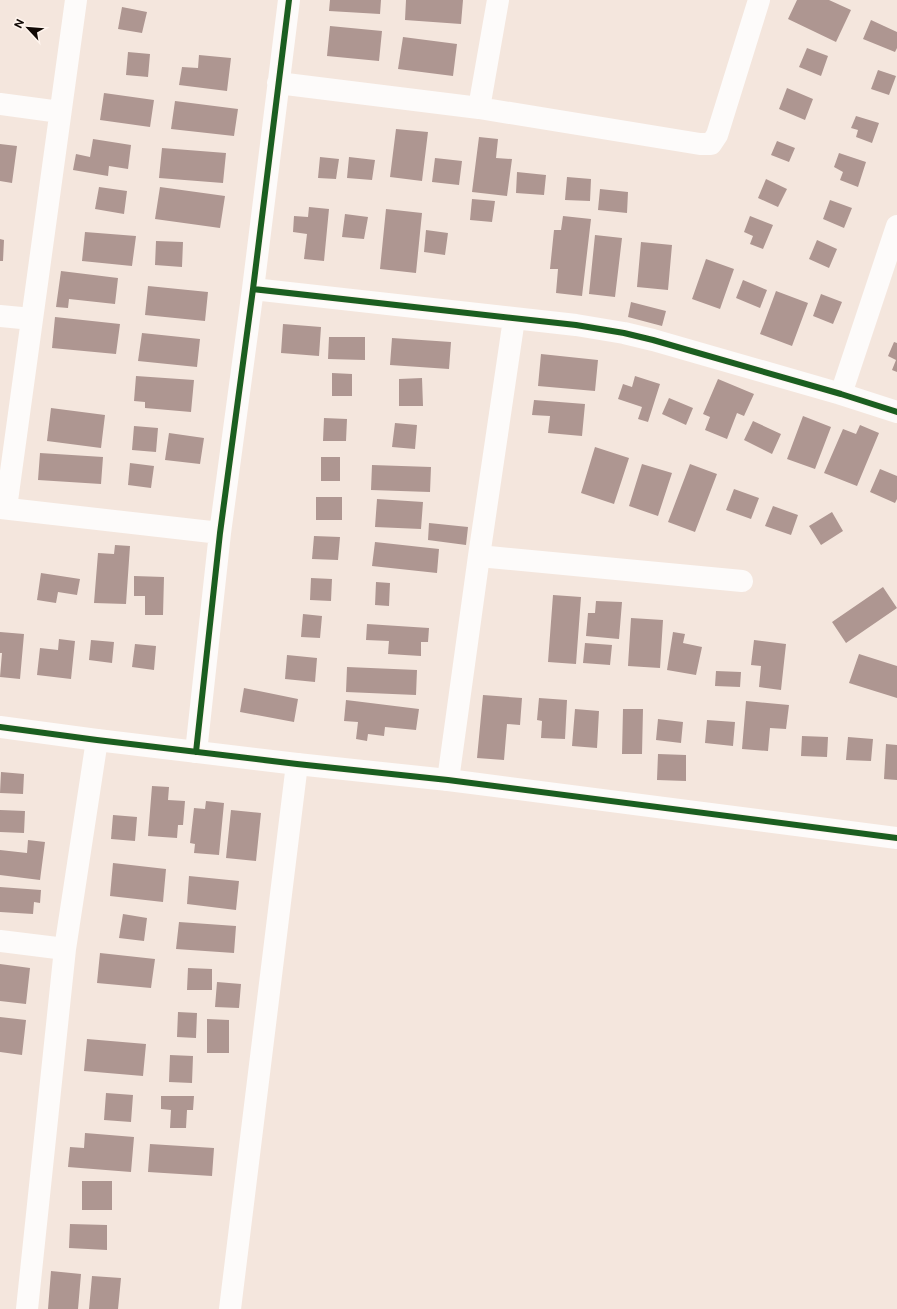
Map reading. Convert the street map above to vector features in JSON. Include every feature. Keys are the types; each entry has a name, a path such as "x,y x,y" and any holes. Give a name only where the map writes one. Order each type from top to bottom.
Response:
{"street":[{"path":"76,0 32,319 3,508 220,533"},
{"path":"196,752 220,533 253,289 289,0"},
{"path":"479,108 498,0"},
{"path":"278,83 479,108 700,144 711,144 717,136 759,0"},
{"path":"0,104 60,112"},
{"path":"841,394 897,226"},
{"path":"253,289 595,327 653,340 841,394 897,412"},
{"path":"0,316 32,319"},
{"path":"448,780 514,319"},
{"path":"479,556 742,581"},
{"path":"0,727 297,764 448,780 897,838"},
{"path":"27,1309 64,949 97,740"},
{"path":"230,1309 297,764"},
{"path":"0,941 64,949"}],"building":[{"path":"330,0 381,0 380,14 329,11"},
{"path":"406,0 463,0 461,24 405,20"},
{"path":"797,0 829,0 851,10 836,42 788,19"},
{"path":"122,7 147,12 142,33 118,29"},
{"path":"871,20 897,32 897,48 895,52 863,39"},
{"path":"330,26 382,31 379,61 327,56"},
{"path":"403,37 457,44 453,76 398,69"},
{"path":"807,48 828,56 821,76 799,67"},
{"path":"128,52 150,54 148,77 126,75"},
{"path":"199,55 231,58 227,91 179,85 182,67 198,68"},
{"path":"878,70 896,76 889,95 871,89"},
{"path":"787,88 813,99 805,120 779,109"},
{"path":"104,93 154,100 150,127 100,120"},
{"path":"175,101 238,109 234,136 171,129"},
{"path":"856,116 879,123 872,143 856,137 858,130 851,128"},
{"path":"396,129 428,132 422,181 390,177"},
{"path":"479,137 498,139 496,158 512,159 507,196 472,192"},
{"path":"93,139 131,145 128,169 109,166 108,176 73,170 76,154 90,157"},
{"path":"777,141 795,148 789,162 771,155"},
{"path":"0,144 17,146 12,183 0,181"},
{"path":"162,148 226,153 223,183 159,178"},
{"path":"839,153 866,162 858,187 840,180 843,172 834,167"},
{"path":"320,157 339,159 336,179 318,178"},
{"path":"349,157 375,160 372,180 347,178"},
{"path":"435,158 462,161 459,185 432,182"},
{"path":"517,172 546,175 544,195 516,193"},
{"path":"567,177 591,179 590,201 565,200"},
{"path":"766,179 787,189 778,207 758,198"},
{"path":"99,187 127,191 124,214 95,209"},
{"path":"160,187 225,196 220,228 155,219"},
{"path":"600,189 628,192 627,213 598,210"},
{"path":"472,199 495,201 492,222 470,220"},
{"path":"830,200 852,208 844,228 823,219"},
{"path":"309,207 329,209 324,261 304,259 307,234 293,232 294,216 308,217"},
{"path":"386,209 422,213 416,273 380,269"},
{"path":"345,214 368,217 364,239 342,237"},
{"path":"563,216 591,219 582,296 556,293 558,269 550,269 554,230 561,230"},
{"path":"750,216 773,225 763,249 750,244 753,236 744,232"},
{"path":"426,230 448,233 445,255 424,252"},
{"path":"85,232 136,236 132,266 82,261"},
{"path":"595,235 622,238 615,297 589,294"},
{"path":"0,239 4,240 3,261 0,261"},
{"path":"817,240 837,249 829,268 809,259"},
{"path":"156,241 183,242 182,267 155,265"},
{"path":"641,242 672,245 668,290 637,287"},
{"path":"706,259 734,269 720,309 692,299"},
{"path":"61,271 118,278 115,304 69,299 68,308 56,307"},
{"path":"743,280 767,290 760,308 736,298"},
{"path":"148,286 208,292 205,321 145,315"},
{"path":"776,291 808,303 792,346 760,334"},
{"path":"821,294 842,302 833,324 813,316"},
{"path":"631,302 666,311 662,326 628,317"},
{"path":"55,317 120,324 116,354 52,348"},
{"path":"283,324 321,327 319,356 281,353"},
{"path":"142,333 200,339 197,367 138,361"},
{"path":"329,337 365,337 365,360 328,359"},
{"path":"392,338 451,342 449,369 390,365"},
{"path":"894,342 897,343 897,372 892,370 896,360 888,356"},
{"path":"541,354 598,360 595,391 538,386"},
{"path":"332,373 352,374 352,396 332,396"},
{"path":"136,376 194,380 191,412 145,408 145,402 134,401"},
{"path":"635,376 660,384 648,422 638,419 642,407 618,399 623,384 632,387"},
{"path":"422,378 423,406 399,406 399,379"},
{"path":"718,379 754,394 744,416 737,413 727,439 705,430 710,417 703,414"},
{"path":"669,398 693,408 686,425 662,414"},
{"path":"534,400 585,404 582,436 548,433 550,416 532,415"},
{"path":"51,408 105,415 101,448 47,441"},
{"path":"803,416 831,427 815,469 787,459"},
{"path":"324,418 347,419 346,441 323,441"},
{"path":"753,421 781,434 772,454 744,440"},
{"path":"395,423 417,425 415,449 392,447"},
{"path":"860,425 879,433 857,486 824,473 843,429 856,434"},
{"path":"134,426 158,428 156,452 132,450"},
{"path":"169,433 204,438 200,464 165,460"},
{"path":"595,447 629,458 614,504 581,493"},
{"path":"40,453 103,457 101,484 38,480"},
{"path":"321,457 340,457 340,481 321,481"},
{"path":"130,463 154,466 151,488 128,485"},
{"path":"642,464 672,473 658,516 629,506"},
{"path":"690,464 717,474 695,532 668,522"},
{"path":"372,465 431,467 430,492 371,490"},
{"path":"880,469 897,476 897,499 895,503 870,492"},
{"path":"734,489 759,498 751,519 726,510"},
{"path":"316,497 342,497 342,520 316,520"},
{"path":"377,499 423,502 421,529 375,527"},
{"path":"773,506 798,515 791,535 765,526"},
{"path":"832,512 843,531 821,545 809,526"},
{"path":"429,523 468,527 466,545 428,540"},
{"path":"314,536 340,537 338,560 312,559"},
{"path":"375,542 439,549 437,573 372,566"},
{"path":"115,545 130,546 126,604 94,603 98,553 114,554"},
{"path":"41,573 80,579 77,595 58,592 56,603 37,600"},
{"path":"134,576 164,577 163,615 145,615 145,596 134,596"},
{"path":"311,578 332,579 331,601 310,600"},
{"path":"376,582 390,583 389,606 375,605"},
{"path":"883,587 897,608 846,643 832,622"},
{"path":"553,595 581,597 576,664 548,662"},
{"path":"596,601 622,602 619,639 586,636 588,613 595,613"},
{"path":"303,614 322,616 320,638 301,637"},
{"path":"631,618 663,620 660,668 628,666"},
{"path":"367,624 429,628 428,642 421,642 421,656 388,654 389,641 366,640"},
{"path":"0,632 24,634 20,679 0,677 2,653 0,653"},
{"path":"673,632 685,634 683,643 702,647 696,675 667,670"},
{"path":"59,639 75,641 71,679 37,675 40,648 58,650"},
{"path":"91,640 114,642 112,663 89,660"},
{"path":"754,640 786,644 781,690 759,687 761,666 751,665"},
{"path":"585,643 612,645 610,665 583,663"},
{"path":"135,644 156,646 154,670 132,667"},
{"path":"859,654 897,666 897,698 849,683"},
{"path":"287,655 317,658 315,682 285,679"},
{"path":"347,667 417,670 416,695 346,692"},
{"path":"716,671 741,672 740,687 715,686"},
{"path":"244,688 298,699 294,722 240,712"},
{"path":"483,695 522,698 520,725 507,724 504,760 477,758"},
{"path":"539,698 567,700 565,739 541,738 542,721 537,720"},
{"path":"346,700 419,709 416,730 385,727 384,736 368,734 367,741 356,739 358,722 344,721"},
{"path":"746,701 789,705 786,729 770,728 768,751 742,749"},
{"path":"575,709 599,711 597,748 572,746"},
{"path":"623,709 643,709 642,754 622,754"},
{"path":"658,719 683,722 681,743 656,740"},
{"path":"707,720 735,722 733,746 705,743"},
{"path":"802,736 828,737 827,757 801,756"},
{"path":"848,737 873,739 871,761 846,760"},
{"path":"886,744 897,745 897,780 884,779"},
{"path":"658,754 686,755 686,781 657,780"},
{"path":"1,772 24,774 23,794 0,793"},
{"path":"152,786 169,787 168,800 185,801 183,825 178,825 177,838 148,836"},
{"path":"206,801 224,803 219,855 194,853 195,844 190,843 194,808 205,809"},
{"path":"0,810 25,811 24,833 0,832"},
{"path":"231,810 261,813 256,861 226,858"},
{"path":"113,815 137,817 135,841 111,839"},
{"path":"28,840 45,842 40,880 0,875 0,850 27,853"},
{"path":"113,863 166,869 163,902 110,896"},
{"path":"189,876 239,881 236,910 187,904"},
{"path":"0,887 41,890 40,903 34,902 33,914 0,912"},
{"path":"123,914 147,918 144,941 119,938"},
{"path":"179,922 236,926 234,953 176,949"},
{"path":"100,953 155,959 151,988 97,983"},
{"path":"0,964 30,968 26,1004 0,1001"},
{"path":"188,968 212,969 212,990 187,990"},
{"path":"217,982 241,984 239,1008 215,1007"},
{"path":"178,1012 197,1013 196,1038 177,1037"},
{"path":"0,1017 26,1020 22,1055 0,1052"},
{"path":"207,1019 229,1020 229,1053 207,1053"},
{"path":"87,1039 146,1044 143,1076 84,1071"},
{"path":"170,1055 193,1056 192,1083 169,1082"},
{"path":"106,1093 133,1095 131,1122 104,1120"},
{"path":"161,1096 194,1096 193,1110 187,1110 186,1128 170,1128 171,1110 161,1109"},
{"path":"85,1133 134,1137 131,1172 68,1167 70,1147 84,1148"},
{"path":"150,1144 214,1148 212,1176 148,1172"},
{"path":"82,1181 112,1181 112,1210 82,1210"},
{"path":"70,1224 107,1225 107,1250 69,1248"},
{"path":"51,1271 81,1274 78,1309 48,1309"},
{"path":"92,1276 121,1278 118,1309 89,1309"}],"cycle path":[{"path":"196,752 220,533 253,289 289,0"},
{"path":"253,289 576,325 624,333 841,394 897,412"},
{"path":"0,727 297,764 448,780 897,838"}]}
